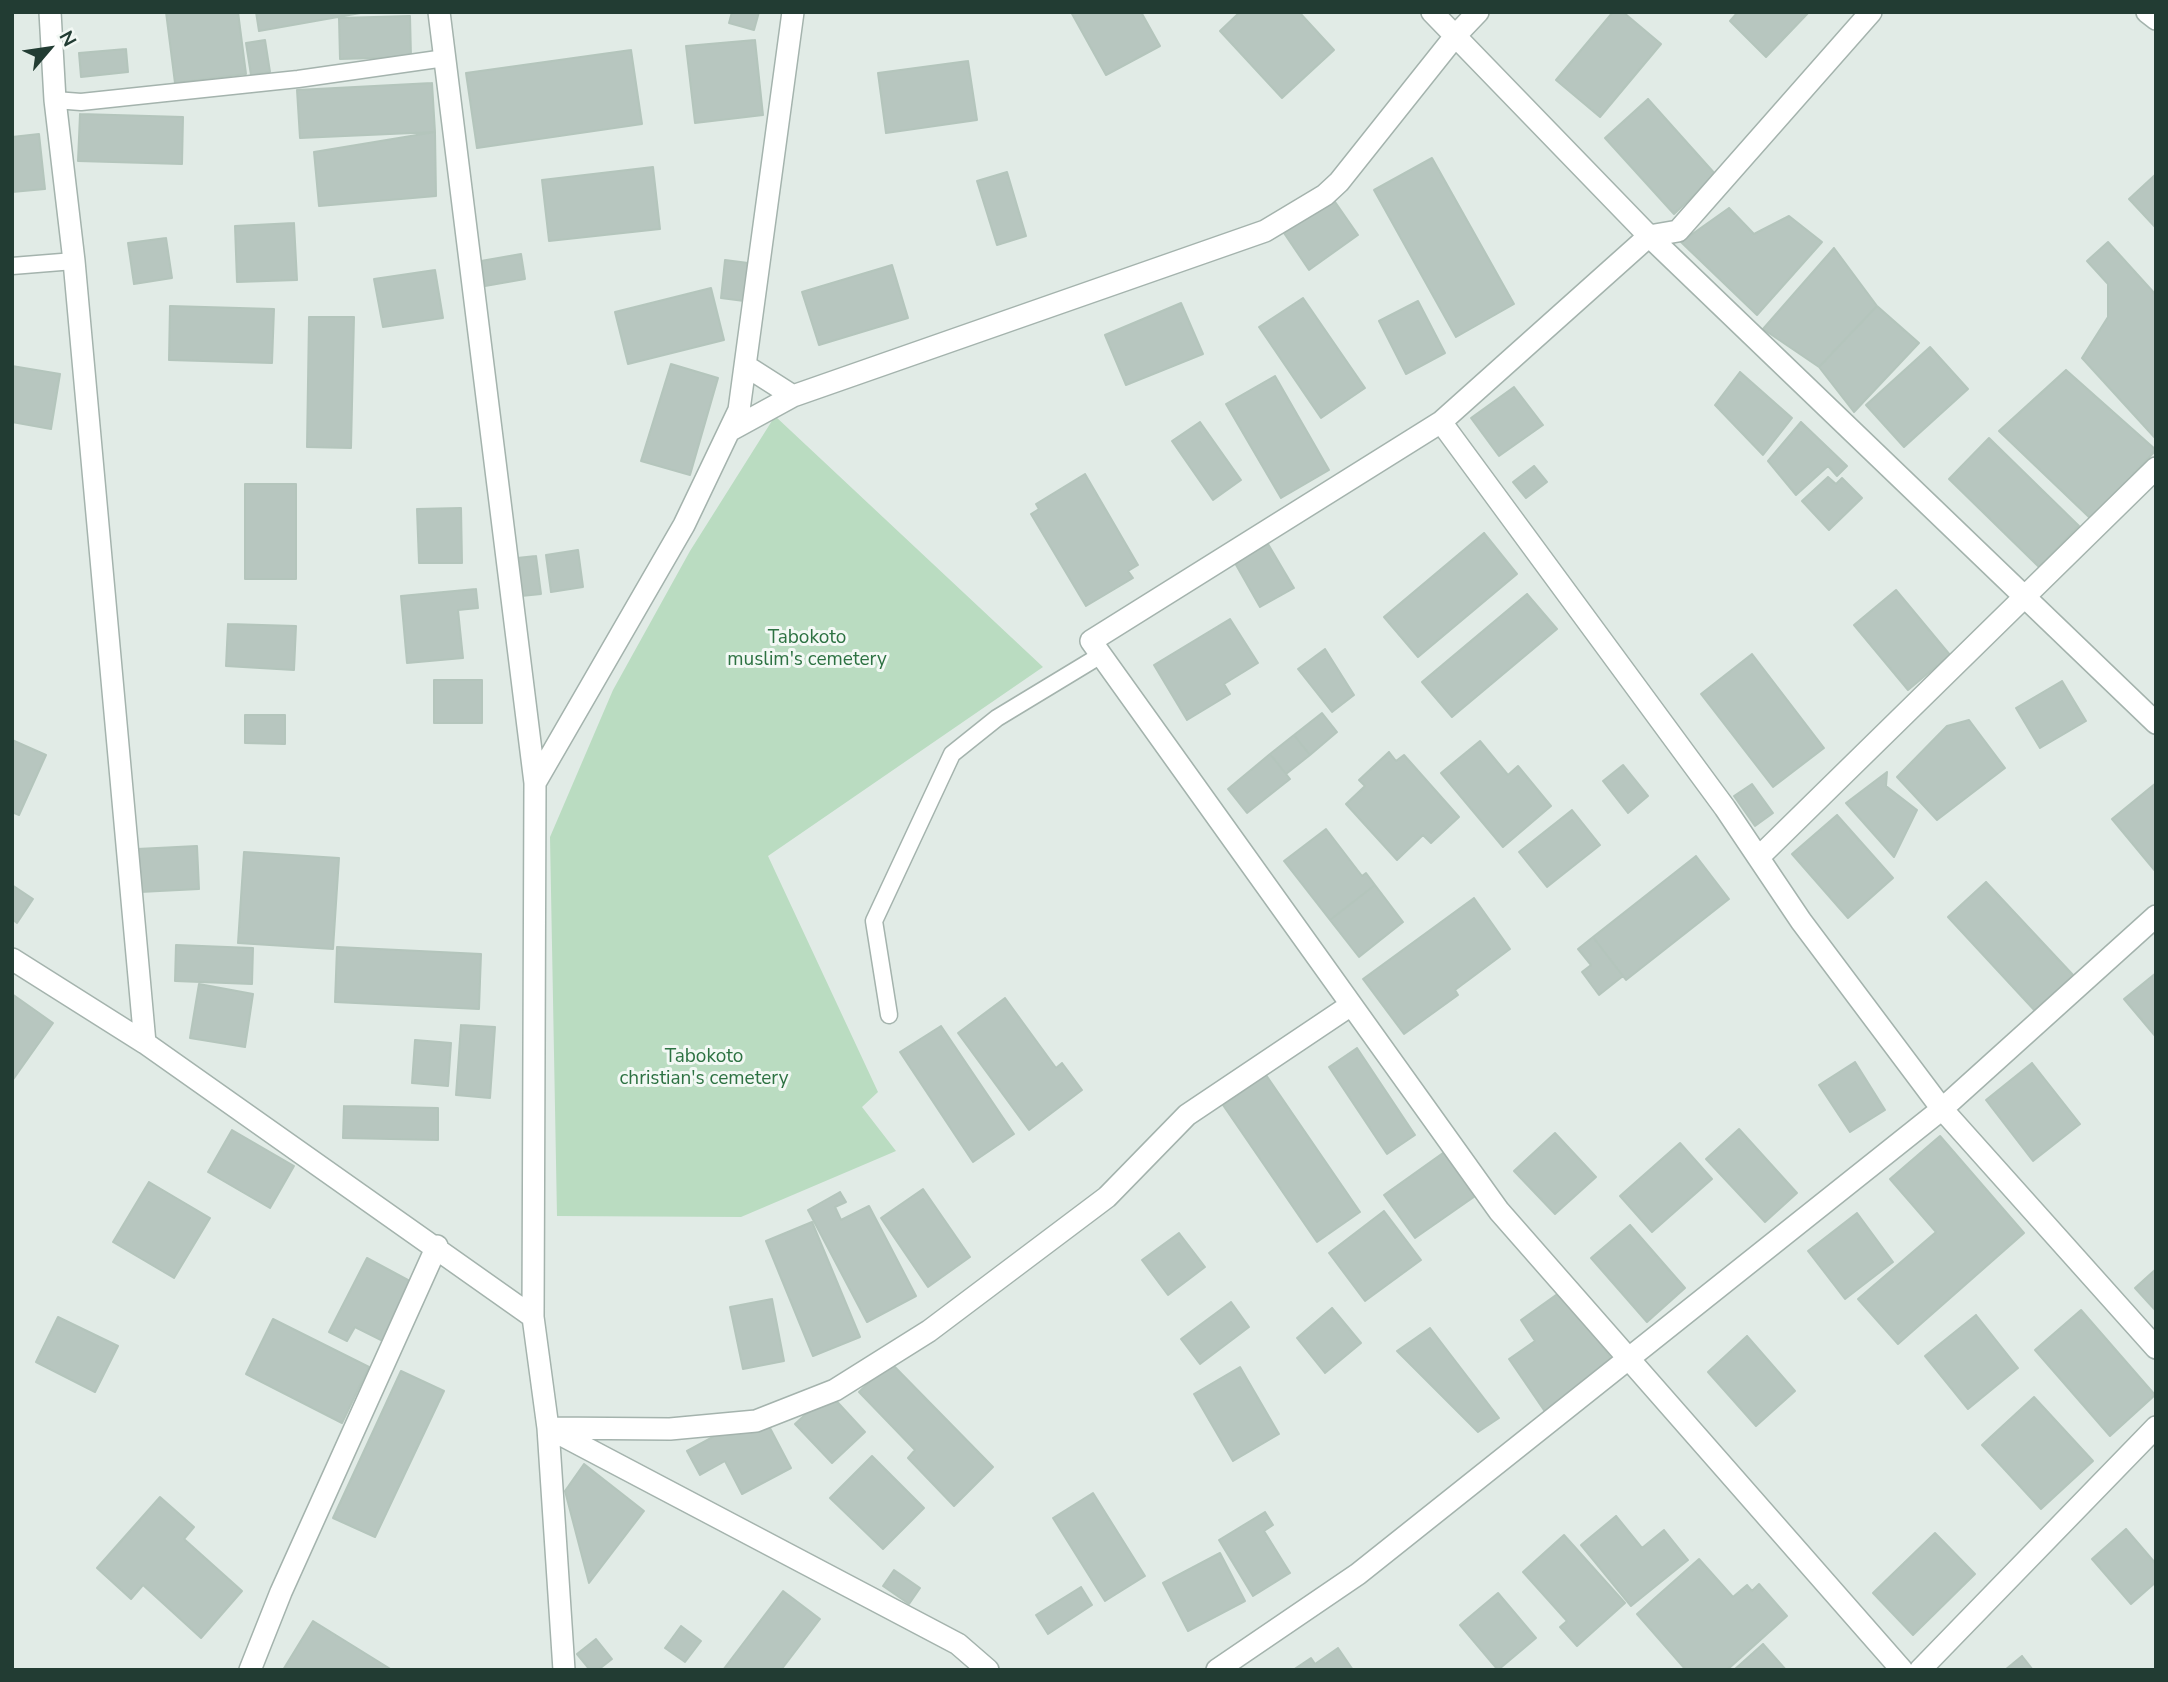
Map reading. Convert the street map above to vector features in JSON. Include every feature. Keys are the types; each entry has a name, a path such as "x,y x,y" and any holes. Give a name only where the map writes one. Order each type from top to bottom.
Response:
{"street":[{"path":"50,12 54,100 74,261 145,1043"},
{"path":"439,12 535,783 533,1317 548,1428 564,1670"},
{"path":"535,783 684,524 739,410 793,12"},
{"path":"1432,12 1649,236 2156,723"},
{"path":"729,431 793,396 1265,231 1325,195 1339,182 1456,35 1478,12"},
{"path":"1871,12 1678,231 1649,236 1441,422 1091,641 1499,1211 1902,1670"},
{"path":"2147,12 2156,19"},
{"path":"746,366 793,396"},
{"path":"1441,422 1759,857 1801,921 1941,1110 2156,1348"},
{"path":"1759,857 2156,468"},
{"path":"1217,1670 1358,1574 1630,1360 1941,1110 2156,916"},
{"path":"12,959 145,1043 437,1246 533,1317"},
{"path":"548,1428 670,1429 756,1421 835,1390 929,1331 1107,1197 1187,1115 1351,1005"},
{"path":"250,1670 281,1592 437,1246"},
{"path":"1920,1670 2156,1427"},
{"path":"548,1428 958,1644 988,1670"}],"lane":[{"path":"54,100 80,102 271,82 445,58"},
{"path":"12,266 74,261"},
{"path":"889,1014 874,921 952,754 997,718 1101,655"}],"green space":[{"path":"775,416 1043,667 768,856 878,1092 862,1107 896,1151 741,1217 557,1216 550,837 613,690 690,551"}],"building":[{"path":"166,12 238,12 246,74 175,83"},
{"path":"256,12 366,12 259,31"},
{"path":"732,12 759,12 754,30 729,23"},
{"path":"1071,12 1141,12 1160,46 1106,75"},
{"path":"1240,12 1299,12 1334,50 1282,98 1220,31"},
{"path":"1613,12 1623,12 1661,44 1600,117 1556,80"},
{"path":"1738,12 1809,12 1766,57 1730,21"},
{"path":"410,16 411,57 340,59 339,18"},
{"path":"265,40 270,72 251,75 246,43"},
{"path":"755,40 763,115 695,123 686,46"},
{"path":"126,49 128,72 81,77 79,53"},
{"path":"631,50 642,124 477,148 466,73"},
{"path":"968,61 977,120 886,133 878,73"},
{"path":"432,83 435,132 300,138 297,90"},
{"path":"1648,99 1716,175 1674,214 1605,138"},
{"path":"80,114 183,117 182,164 78,161"},
{"path":"435,132 436,196 319,206 314,152"},
{"path":"39,134 45,189 12,192 12,137"},
{"path":"1432,158 1514,304 1456,337 1374,190"},
{"path":"653,167 660,229 549,241 542,180"},
{"path":"1007,172 1026,236 997,245 977,181"},
{"path":"2156,174 2156,228 2129,199"},
{"path":"1333,199 1358,235 1309,270 1284,233"},
{"path":"1729,208 1754,234 1789,216 1822,242 1757,315 1681,242"},
{"path":"294,223 297,280 237,282 235,226"},
{"path":"166,238 172,278 134,284 128,243"},
{"path":"2108,242 2156,295 2156,439 2082,358 2108,317 2108,284 2087,261"},
{"path":"1834,248 1877,306 1819,367 1763,329"},
{"path":"521,254 525,279 485,286 481,261"},
{"path":"725,260 748,263 744,301 721,298"},
{"path":"892,265 908,318 819,345 802,292"},
{"path":"435,270 443,318 383,327 374,279"},
{"path":"711,288 724,340 628,364 615,312"},
{"path":"1303,298 1365,388 1321,418 1259,327"},
{"path":"1418,301 1445,353 1406,374 1379,321"},
{"path":"1181,303 1203,354 1126,385 1105,335"},
{"path":"170,306 274,309 272,363 169,360"},
{"path":"1877,306 1919,343 1854,412 1819,367"},
{"path":"309,317 354,317 351,448 307,447"},
{"path":"1930,347 1968,389 1904,447 1866,405"},
{"path":"671,364 718,378 690,475 641,461"},
{"path":"12,366 60,374 51,429 12,422"},
{"path":"2066,370 2156,450 2091,519 1999,431"},
{"path":"1740,372 1792,418 1763,455 1715,405"},
{"path":"1275,376 1329,470 1281,498 1226,404"},
{"path":"1514,387 1543,425 1499,456 1471,418"},
{"path":"1200,422 1241,480 1213,500 1172,441"},
{"path":"1801,422 1847,466 1837,476 1828,466 1796,495 1768,461"},
{"path":"1989,438 2079,526 2039,567 1949,479"},
{"path":"1534,466 1547,482 1526,498 1513,482"},
{"path":"1085,474 1138,565 1128,571 1133,578 1086,606 1031,514 1039,509 1036,504"},
{"path":"1828,477 1836,484 1842,478 1862,498 1829,530 1802,501"},
{"path":"245,484 296,484 296,579 245,579"},
{"path":"461,508 462,563 419,563 417,509"},
{"path":"1484,533 1517,574 1418,657 1384,617"},
{"path":"1268,544 1294,588 1260,607 1235,563"},
{"path":"578,550 583,587 551,592 546,555"},
{"path":"536,556 541,594 521,596 517,558"},
{"path":"476,589 478,608 458,610 463,658 407,663 401,596"},
{"path":"1896,590 1950,655 1908,690 1854,625"},
{"path":"1527,594 1557,629 1452,717 1422,682"},
{"path":"1230,619 1258,663 1224,684 1230,694 1187,720 1154,665"},
{"path":"228,624 296,626 294,670 226,666"},
{"path":"1325,649 1354,695 1332,712 1298,669"},
{"path":"1752,654 1824,748 1773,787 1701,694"},
{"path":"434,680 482,680 482,723 434,723"},
{"path":"2062,681 2086,721 2040,748 2016,708"},
{"path":"1322,713 1337,732 1310,755 1294,735"},
{"path":"245,715 285,715 285,744 245,743"},
{"path":"1969,720 2005,768 1937,820 1897,777 1947,726"},
{"path":"1294,735 1310,755 1286,774 1270,754"},
{"path":"12,740 46,755 19,815 12,812"},
{"path":"1480,741 1508,775 1518,766 1551,806 1503,847 1441,773"},
{"path":"1389,752 1396,761 1404,755 1459,817 1431,843 1423,835 1397,860 1346,804 1365,786 1359,780"},
{"path":"1270,754 1290,779 1247,813 1228,789"},
{"path":"1623,765 1648,796 1628,813 1603,781"},
{"path":"1887,772 1886,786 1917,810 1894,857 1846,803"},
{"path":"2156,783 2156,872 2112,819"},
{"path":"1752,784 1773,813 1755,826 1734,796"},
{"path":"1572,810 1600,845 1547,887 1519,852"},
{"path":"1837,815 1893,878 1848,918 1792,854"},
{"path":"1326,829 1362,876 1366,873 1375,885 1330,920 1284,861"},
{"path":"197,846 199,889 140,892 137,849"},
{"path":"244,852 339,858 333,949 238,943"},
{"path":"1696,856 1729,899 1626,980 1593,937"},
{"path":"1986,882 2074,976 2036,1012 1948,917"},
{"path":"12,885 33,899 17,923 12,919"},
{"path":"1375,885 1403,922 1359,957 1330,920"},
{"path":"1474,898 1510,949 1455,990 1458,995 1404,1034 1363,979"},
{"path":"1593,937 1623,976 1599,995 1582,972 1591,965 1578,949"},
{"path":"176,945 253,948 252,984 175,981"},
{"path":"337,947 481,954 479,1009 335,1002"},
{"path":"2156,973 2156,1037 2124,999"},
{"path":"199,984 253,994 245,1047 190,1038"},
{"path":"12,994 53,1023 12,1081"},
{"path":"1005,998 1056,1068 1062,1063 1082,1090 1029,1130 958,1033"},
{"path":"461,1025 495,1027 490,1098 456,1095"},
{"path":"941,1026 1014,1134 973,1162 900,1052"},
{"path":"415,1040 451,1043 448,1086 412,1083"},
{"path":"1357,1048 1415,1135 1387,1154 1329,1067"},
{"path":"1855,1062 1885,1110 1850,1132 1819,1085"},
{"path":"2032,1063 2080,1124 2033,1161 1986,1100"},
{"path":"1266,1075 1360,1212 1317,1242 1223,1105"},
{"path":"344,1106 438,1108 438,1140 343,1138"},
{"path":"1739,1129 1797,1193 1765,1222 1706,1159"},
{"path":"232,1130 294,1166 270,1208 208,1172"},
{"path":"1555,1133 1596,1177 1555,1214 1514,1171"},
{"path":"1940,1136 2024,1233 1898,1344 1858,1299 1936,1232 1890,1179"},
{"path":"1680,1143 1712,1179 1652,1232 1620,1196"},
{"path":"1450,1148 1481,1192 1415,1238 1384,1195"},
{"path":"149,1182 210,1218 174,1278 113,1242"},
{"path":"923,1189 970,1257 928,1287 881,1218"},
{"path":"840,1192 846,1202 835,1207 841,1220 869,1206 916,1296 867,1322 808,1210"},
{"path":"1384,1211 1421,1260 1365,1301 1329,1253"},
{"path":"1857,1213 1893,1262 1845,1299 1808,1251"},
{"path":"812,1222 860,1337 813,1356 766,1241"},
{"path":"1630,1225 1685,1288 1647,1322 1591,1258"},
{"path":"1179,1233 1205,1267 1168,1295 1142,1260"},
{"path":"367,1258 419,1286 389,1344 355,1327 347,1341 329,1332"},
{"path":"2156,1269 2156,1311 2135,1288"},
{"path":"1563,1290 1617,1367 1548,1416 1509,1359 1535,1341 1521,1320"},
{"path":"772,1299 784,1361 743,1369 730,1307"},
{"path":"1231,1302 1249,1327 1200,1364 1181,1339"},
{"path":"1332,1308 1361,1343 1325,1373 1297,1338"},
{"path":"2081,1310 2155,1395 2110,1436 2035,1350"},
{"path":"1976,1315 2018,1368 1968,1409 1925,1356"},
{"path":"58,1317 118,1346 95,1392 36,1362"},
{"path":"273,1319 369,1367 342,1423 246,1374"},
{"path":"1430,1328 1499,1418 1478,1432 1397,1351"},
{"path":"1747,1336 1795,1391 1756,1426 1708,1372"},
{"path":"890,1362 993,1467 954,1506 908,1458 915,1450 859,1392"},
{"path":"1240,1367 1279,1434 1233,1461 1194,1394"},
{"path":"401,1371 444,1391 375,1537 333,1518"},
{"path":"829,1393 865,1432 832,1463 795,1424"},
{"path":"2034,1397 2093,1461 2041,1509 1982,1445"},
{"path":"761,1411 791,1468 742,1494 725,1461 700,1475 687,1451"},
{"path":"872,1456 924,1508 883,1549 830,1498"},
{"path":"584,1464 644,1511 589,1583 565,1491"},
{"path":"1093,1493 1145,1576 1105,1601 1053,1518"},
{"path":"160,1497 194,1527 184,1539 242,1591 201,1638 143,1585 131,1599 97,1568"},
{"path":"1265,1512 1273,1525 1264,1531 1290,1573 1253,1596 1219,1540"},
{"path":"1616,1516 1642,1548 1664,1530 1688,1560 1631,1606 1581,1545"},
{"path":"2126,1529 2156,1564 2156,1582 2131,1604 2092,1559"},
{"path":"1935,1533 1975,1574 1913,1635 1873,1593"},
{"path":"1564,1535 1625,1603 1577,1646 1560,1627 1567,1621 1523,1572"},
{"path":"1220,1553 1245,1601 1188,1631 1163,1583"},
{"path":"1699,1559 1733,1597 1747,1585 1752,1591 1759,1584 1787,1616 1727,1670 1686,1670 1637,1614"},
{"path":"894,1570 920,1588 909,1604 883,1586"},
{"path":"1081,1587 1092,1605 1048,1634 1036,1615"},
{"path":"783,1591 820,1619 781,1670 723,1670"},
{"path":"1498,1593 1536,1638 1498,1670 1460,1625"},
{"path":"313,1621 392,1670 283,1670"},
{"path":"681,1626 701,1641 685,1662 665,1648"},
{"path":"596,1639 612,1659 598,1670 590,1670 577,1654"},
{"path":"1763,1644 1786,1670 1734,1670"},
{"path":"1338,1648 1353,1670 1293,1670 1311,1658 1315,1664"},
{"path":"2022,1656 2033,1670 2005,1670"}],"park label":[{"name":"Tabokoto muslim's cemetery","path":"807,649"},
{"name":"Tabokoto christian's cemetery","path":"704,1068"}]}
